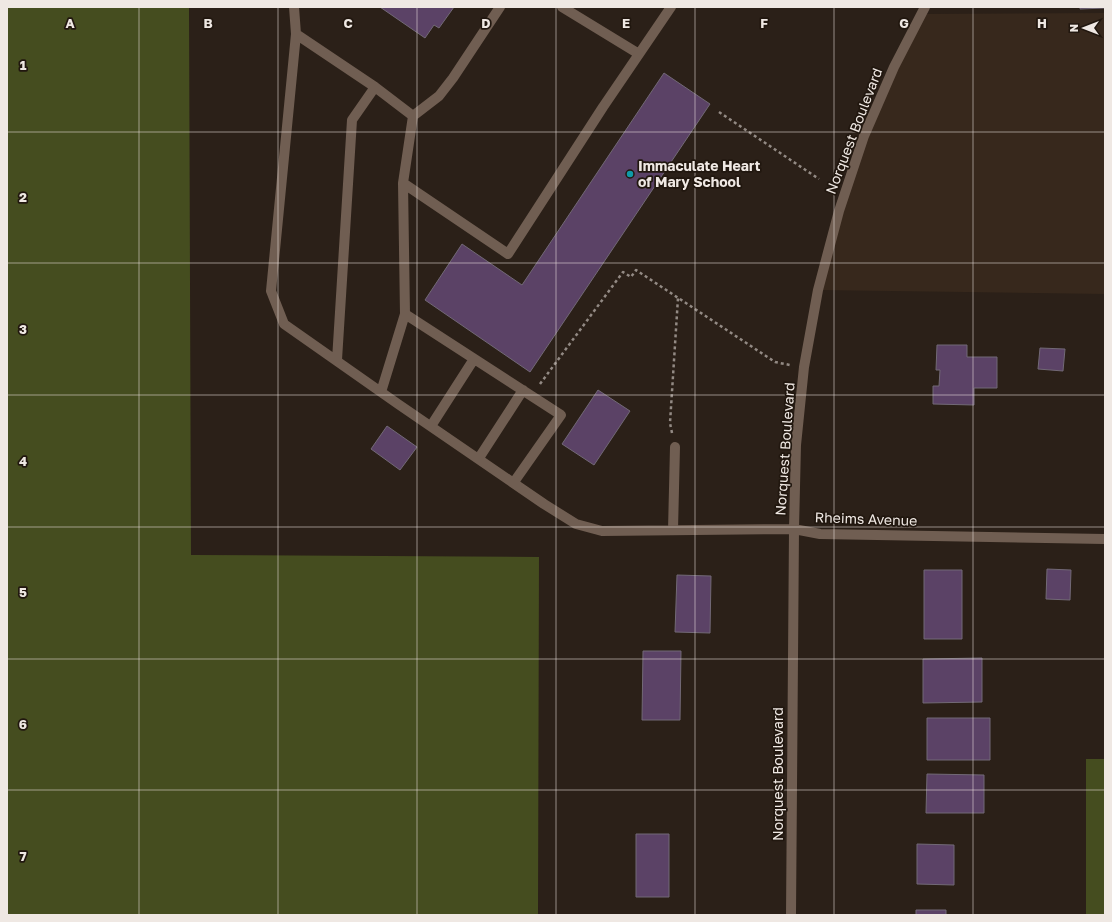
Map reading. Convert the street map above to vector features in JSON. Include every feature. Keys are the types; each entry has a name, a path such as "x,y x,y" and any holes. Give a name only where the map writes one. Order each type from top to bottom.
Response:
{"street":[{"name":"Rheims Avenue","path":"294,7 296,34 271,291 284,324 544,504 576,524 602,531 794,529 820,534 1105,539"},
{"path":"381,392 405,314 403,183 413,116 439,96 453,78 500,7"},
{"path":"562,7 639,54"},
{"path":"403,183 508,254 670,7"},
{"name":"Norquest Boulevard","path":"791,915 794,529 796,445 804,367 818,290 839,210 867,129 894,67 925,7"},
{"path":"296,34 375,87 413,116"},
{"path":"336,360 352,120 375,87"},
{"path":"405,314 561,415 514,482"},
{"path":"431,426 474,359"},
{"path":"479,458 527,393"},
{"path":"673,530 676,447"}],"path":[{"path":"719,112 819,179"},
{"path":"527,393 623,272 631,277 636,270 775,362 804,367"},
{"path":"676,447 670,423 678,298"}],"shaded area":[{"path":"1105,13 1105,294 818,290 864,136 921,14"}],"green space":[{"path":"7,7 189,7 191,555 539,557 538,915 7,915"},
{"path":"1086,759 1105,759 1105,915 1086,915"}],"building":[{"path":"380,7 454,7 439,28 434,25 425,38"},
{"path":"1080,7 1105,7 1105,8 1080,9"},
{"name":"Immaculate Heart of Mary School","path":"664,73 710,104 530,372 425,300 462,244 522,285"},
{"path":"937,345 967,345 967,357 997,357 997,388 974,388 974,405 933,404 933,386 939,386 940,370 936,370"},
{"path":"1040,348 1065,349 1063,371 1038,369"},
{"path":"598,390 630,411 594,465 562,444"},
{"path":"387,426 417,447 400,470 371,449"},
{"path":"1047,569 1071,570 1070,600 1046,599"},
{"path":"924,570 962,570 962,639 924,639"},
{"path":"677,575 711,576 710,633 675,632"},
{"path":"643,651 681,651 680,720 642,720"},
{"path":"982,658 982,702 923,703 923,659"},
{"path":"927,718 990,718 990,760 927,760"},
{"path":"927,774 984,775 984,813 926,813"},
{"path":"636,834 669,834 669,897 636,897"},
{"path":"917,844 954,845 954,885 917,884"},
{"path":"916,910 946,910 946,915 916,915"}],"place":[{"name":"Immaculate Heart of Mary School","path":"630,174"}]}
